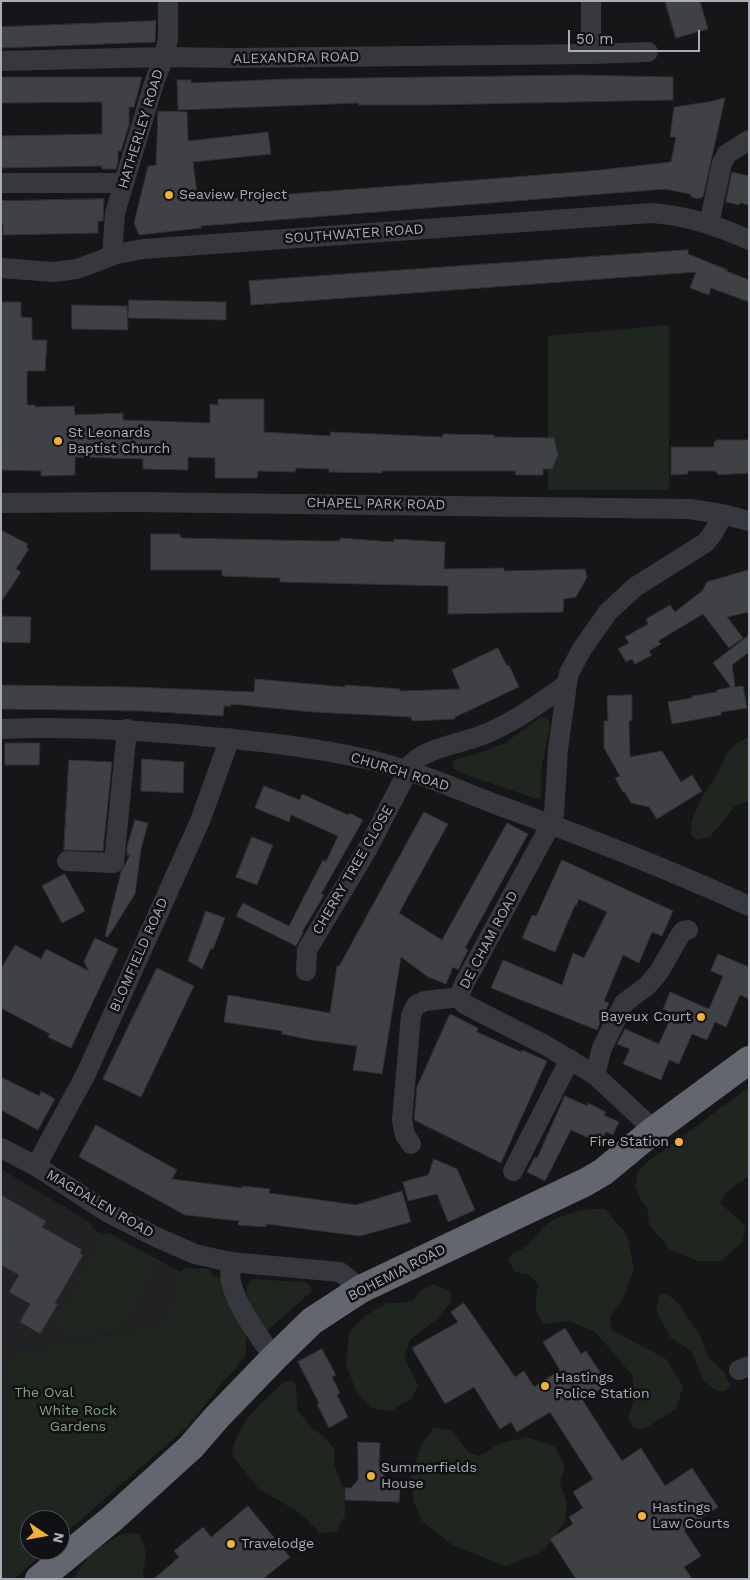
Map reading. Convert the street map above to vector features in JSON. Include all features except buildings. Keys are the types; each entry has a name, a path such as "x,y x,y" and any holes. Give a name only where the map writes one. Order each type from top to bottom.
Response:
{"highway":[{"name":"BOHEMIA ROAD","path":"39,1579 113,1518 191,1447 217,1417 312,1321 361,1289 586,1182 603,1172 654,1130 749,1060"}],"street":[{"name":"HATHERLEY ROAD","path":"112,256 115,213 168,39 168,1"},
{"path":"590,1 591,54"},
{"name":"ALEXANDRA ROAD","path":"1,61 164,57 232,58 648,52"},
{"path":"749,140 727,154 722,163 709,224 749,240"},
{"path":"1,183 124,182"},
{"name":"SOUTHWATER ROAD","path":"1,268 54,272 77,269 112,256 143,250 651,213 668,214 709,224"},
{"name":"CHAPEL PARK ROAD","path":"1,503 135,502 689,509 722,514 749,521"},
{"name":"DE CHAM ROAD","path":"654,1130 595,1076 570,1059 466,1006 460,997 464,984 551,824 554,814 558,749 566,684 569,673 582,649 608,612 635,587 705,543 715,532 722,514"},
{"path":"407,771 420,755 481,735 509,723 537,706 566,684"},
{"name":"CHURCH ROAD","path":"1,729 127,729 230,738 330,751 372,760 551,824 696,882 749,906"},
{"path":"67,862 114,862 127,729"},
{"name":"BLOMFIELD ROAD","path":"36,1166 86,1074 200,821 230,738"},
{"name":"CHERRY TREE CLOSE","path":"306,971 307,950 368,848 407,771"},
{"path":"595,1076 602,1048 624,1003 647,986 656,976 679,936 688,930"},
{"path":"411,1144 405,1135 402,1120 411,1015 416,1005 425,1001 460,997"},
{"path":"513,1171 570,1059"},
{"name":"MAGDALEN ROAD","path":"1,1148 36,1166 107,1212 195,1254 230,1262 340,1272 361,1289"},
{"path":"230,1262 231,1280 238,1300 244,1313 274,1358"}],"shaded area":[{"path":"1,1169 91,1223 93,1229 103,1235 109,1233 188,1276 160,1326 51,1345 1,1358"}],"green space":[{"path":"669,326 669,490 548,490 548,336"},
{"path":"541,717 549,720 550,726 541,770 541,798 537,799 461,773 453,768 452,762 456,759 474,755 505,743"},
{"path":"749,737 749,802 735,806 710,837 697,840 691,835 692,820 701,799 718,772 727,753 735,744"},
{"path":"749,1087 749,1176 725,1195 721,1204 746,1226 742,1243 720,1261 698,1261 670,1250 649,1224 647,1207 641,1200 635,1186 638,1172 645,1164"},
{"path":"588,1209 605,1209 627,1235 634,1269 622,1301 610,1317 612,1330 666,1359 683,1386 676,1409 644,1429 634,1428 628,1418 635,1396 632,1375 594,1331 569,1321 544,1324 536,1310 538,1284 529,1275 515,1272 508,1259 526,1246 549,1223 565,1215"},
{"path":"109,1233 159,1261 120,1330 68,1336 53,1328 103,1235"},
{"name":"White Rock Gardens","path":"187,1267 196,1269 207,1268 213,1275 221,1278 246,1334 246,1355 188,1426 70,1529 70,1510 20,1510 20,1560 36,1560 14,1579 1,1579 1,1358 51,1345 160,1326 177,1295 175,1285 176,1274"},
{"path":"254,1279 304,1282 310,1285 312,1291 268,1330 265,1330 254,1316 248,1298 246,1286"},
{"path":"433,1284 450,1291 452,1301 438,1318 410,1340 404,1357 418,1385 412,1398 391,1411 371,1408 356,1391 346,1364 349,1333 362,1318 387,1303 403,1303 414,1300 418,1292"},
{"path":"666,1293 678,1303 700,1335 707,1356 725,1373 730,1386 725,1391 717,1391 704,1381 691,1351 670,1337 656,1310 659,1296"},
{"path":"293,1381 296,1384 297,1410 312,1428 327,1439 335,1450 334,1466 344,1489 345,1515 336,1532 320,1533 300,1513 259,1489 232,1455 234,1443 251,1414 284,1382"},
{"path":"434,1427 451,1430 468,1452 479,1456 499,1444 527,1437 555,1447 565,1466 560,1483 567,1503 565,1522 543,1551 506,1566 452,1545 422,1521 414,1502 410,1478 422,1443"},
{"path":"139,1533 146,1553 143,1574 145,1579 73,1579 89,1555 121,1534"}],"place":[{"name":"Seaview Project","path":"169,195"},
{"name":"St Leonards Baptist Church","path":"58,441"},
{"name":"Bayeux Court","path":"701,1017"},
{"name":"Fire Station","path":"679,1142"},
{"name":"Hastings Police Station","path":"545,1386"},
{"name":"Summerfields House","path":"371,1476"},
{"name":"Hastings Law Courts","path":"642,1516"},
{"name":"Travelodge","path":"231,1544"}],"park label":[{"name":"The Oval","path":"44,1393"}]}
